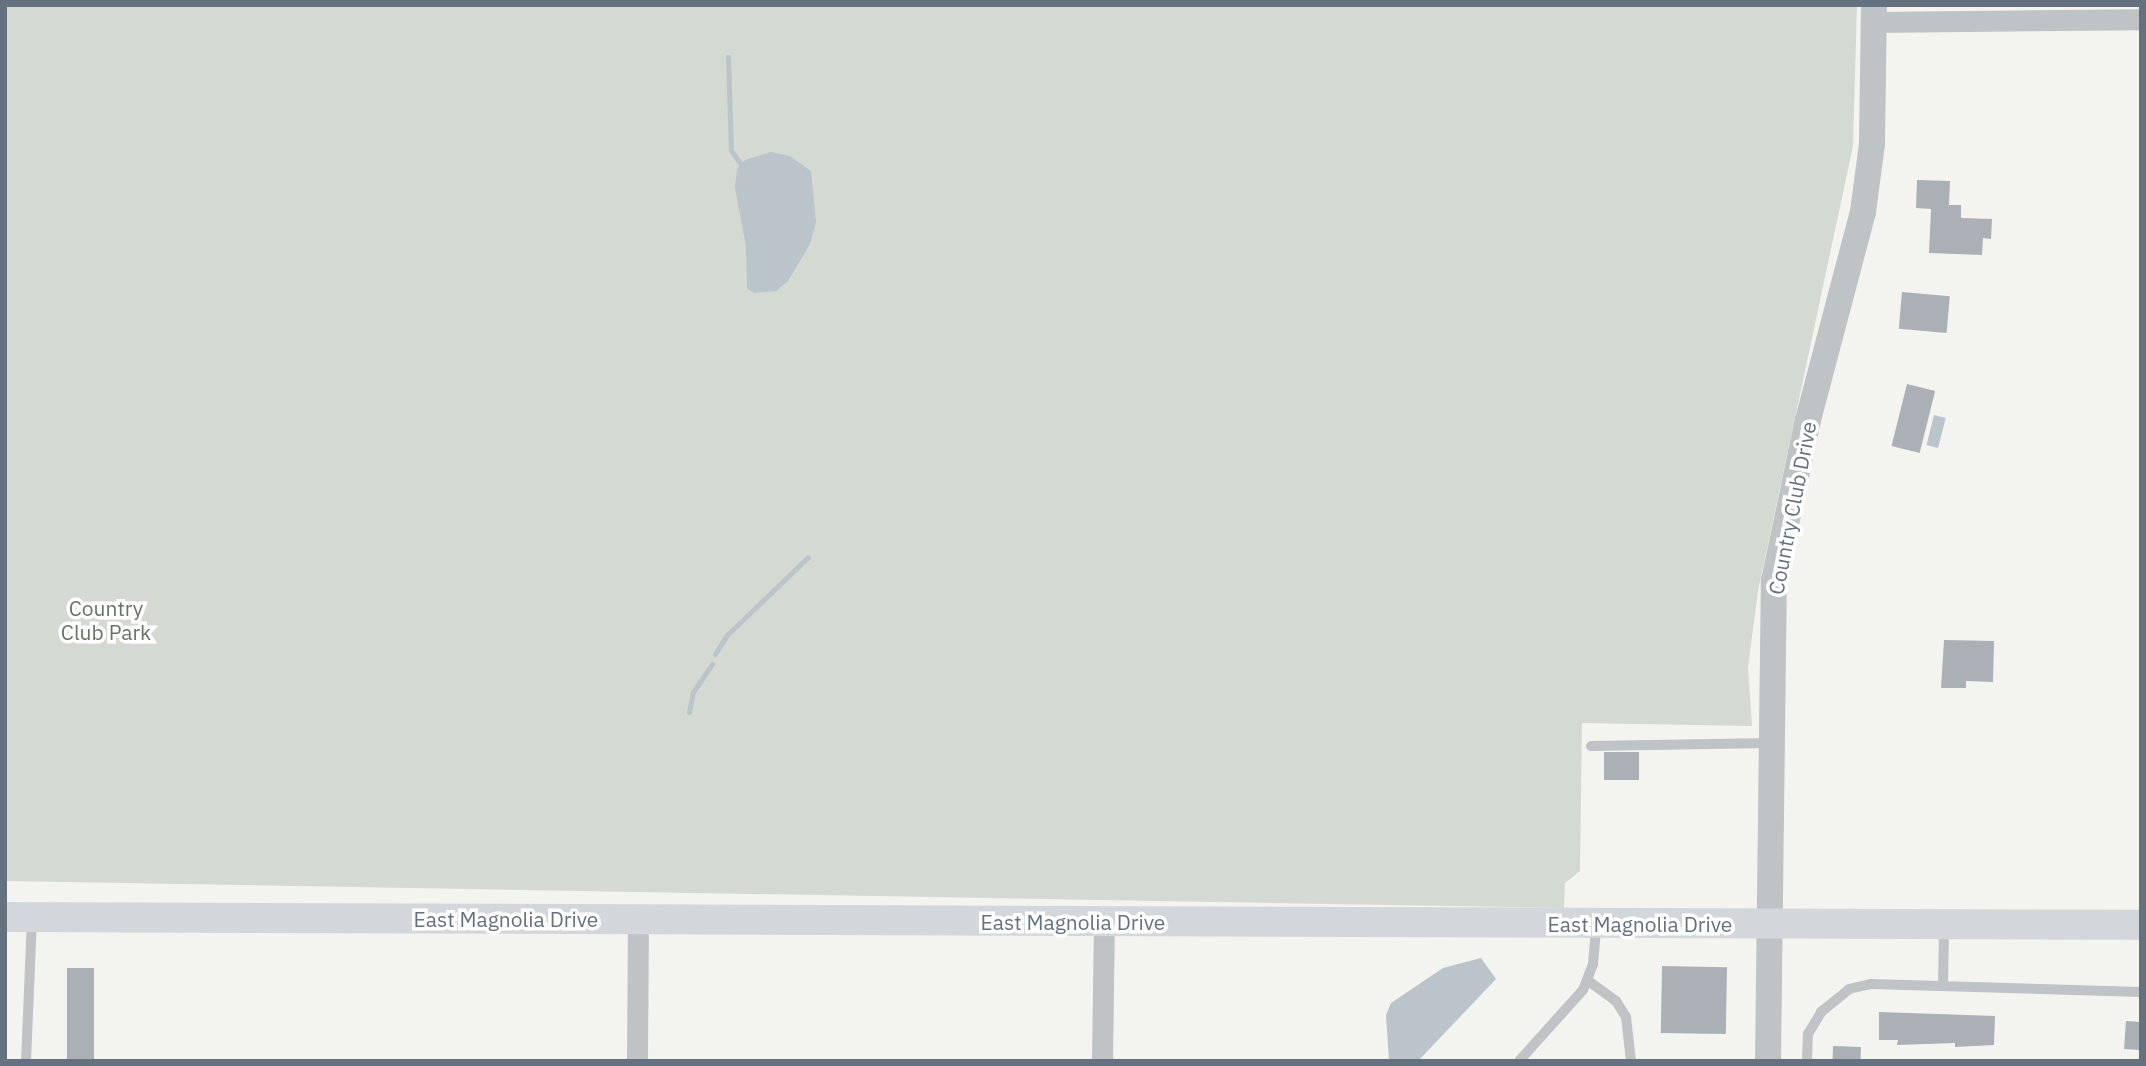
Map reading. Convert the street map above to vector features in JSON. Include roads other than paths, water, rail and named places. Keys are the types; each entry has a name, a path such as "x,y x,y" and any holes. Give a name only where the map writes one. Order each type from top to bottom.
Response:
{"main road":[{"name":"East Magnolia Drive","path":"18,917 2141,925"}],"street":[{"path":"1874,13 2141,19"},
{"name":"Country Club Drive","path":"1768,1061 1774,581 1808,420 1863,212 1872,144 1874,13"},
{"path":"637,1061 638,919"},
{"path":"1102,1061 1104,922"}],"lane":[{"path":"1591,746 1770,743"},
{"path":"18,917 26,1061"},
{"path":"1519,1061 1583,990 1593,964 1596,923"},
{"path":"1943,986 1944,924"},
{"path":"1587,980 1616,1001 1626,1017 1631,1061"},
{"path":"1807,1061 1808,1034 1821,1012 1849,989 1871,984 2141,992"}],"waterway":[{"path":"728,57 731,150 741,165"},
{"path":"715,654 727,635 808,557"},
{"path":"689,712 693,692 712,664"}],"park label":[{"name":"Country Club Park","path":"106,620"}]}
